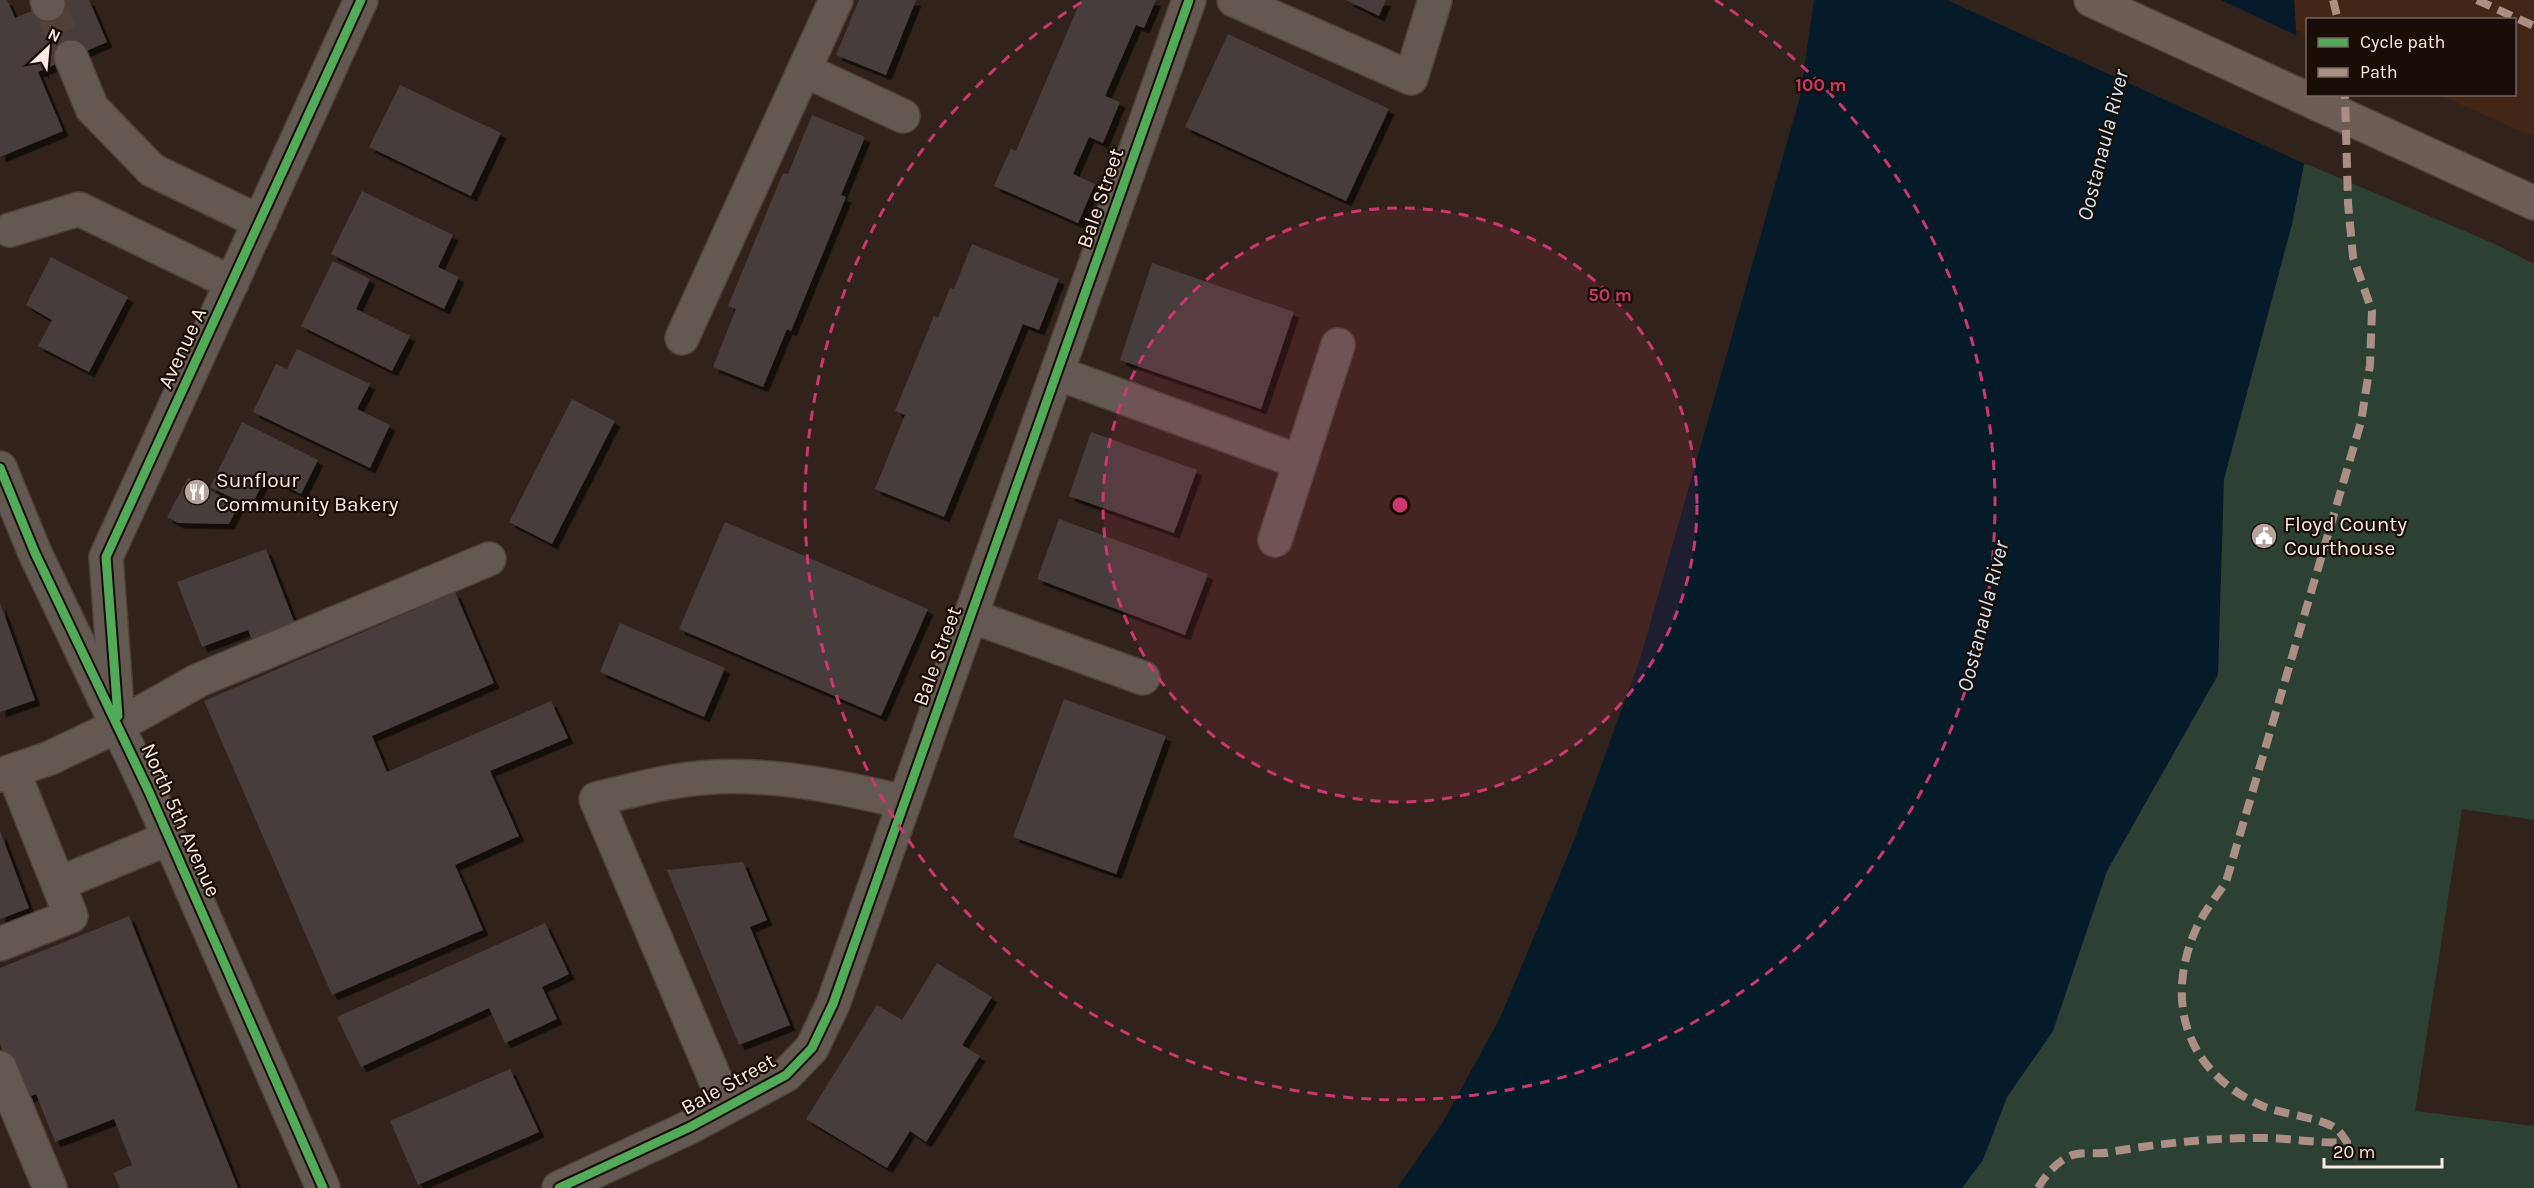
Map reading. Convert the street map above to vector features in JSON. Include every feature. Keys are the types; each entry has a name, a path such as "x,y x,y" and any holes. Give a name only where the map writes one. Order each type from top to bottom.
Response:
{"main road":[{"path":"2091,0 2521,196"}],"street":[{"name":"Avenue A","path":"119,725 106,557 361,0"},
{"path":"682,338 836,0"},
{"name":"Bale Street","path":"560,1188 690,1127 786,1075 812,1048 833,1004 1189,0"},
{"path":"1234,0 1411,78 1435,0"},
{"path":"71,57 92,108 152,170 260,222"},
{"path":"804,70 903,116"},
{"path":"10,230 79,209 232,283"},
{"path":"1275,540 1338,345"},
{"path":"1057,373 1300,462"},
{"name":"North 5th Avenue","path":"4,487 119,725 323,1188"},
{"path":"0,944 71,916 6,773 50,758 119,725 199,680 489,559"},
{"path":"970,616 1143,678"},
{"path":"727,1107 596,799 698,778 744,776 800,781 904,802"},
{"path":"58,884 169,838"},
{"path":"0,1068 50,1188"}],"shaded area":[{"path":"2294,0 2534,0 2534,137 2442,96 2516,96 2516,18 2306,18 2306,35 2296,30"}],"green space":[{"name":"Floyd County Courthouse","path":"2297,160 2495,244 2534,264 2534,820 2462,809 2415,1111 2534,1126 2534,1188 1742,1188"}],"water":[{"name":"Oostanaula River","path":"1814,0 2294,0 2298,60 2309,140 2292,224 2224,479 2218,675 2107,871 2053,1031 2007,1097 1983,1160 1962,1188 1397,1188 1443,1122 1500,1018 1573,843 1640,659 1800,97"}],"pier":[{"path":"1947,0 2221,0 2300,37 2312,140 2307,165"}],"building":[{"path":"0,0 7,0 15,18 59,0 89,0 107,42 38,72 63,131 0,157"},
{"path":"859,0 916,0 886,75 836,55"},
{"path":"1081,0 1156,0 1144,28 1136,25 1105,96 1120,102 1103,143 1089,137 1073,174 1095,184 1078,223 994,186 1011,148 1016,151"},
{"path":"1346,0 1386,0 1379,16"},
{"path":"1228,34 1389,109 1346,201 1185,127"},
{"path":"400,85 501,133 471,196 369,147"},
{"path":"812,115 865,137 841,195 846,197 791,331 787,329 763,387 713,367 736,309 728,306 783,173 788,174"},
{"path":"362,191 453,235 438,267 459,277 444,309 331,254"},
{"path":"972,244 1059,279 1039,330 1023,324 944,517 875,489 905,415 895,411 934,316 938,318 950,288 954,289"},
{"path":"51,257 128,297 89,372 38,346 52,320 26,305"},
{"path":"333,261 370,279 356,309 410,336 392,371 301,326"},
{"path":"1152,263 1294,312 1261,409 1120,360"},
{"path":"297,349 370,384 357,409 390,425 370,468 253,412 276,364 287,369"},
{"path":"572,399 615,421 552,544 509,522"},
{"path":"242,422 318,460 301,494 266,476 251,507 210,487"},
{"path":"1091,432 1197,470 1174,533 1069,496"},
{"name":"Sunflour Community Bakery","path":"188,478 238,506 229,524 178,523 167,517"},
{"path":"1059,519 1208,574 1185,635 1037,579"},
{"path":"725,522 928,609 881,716 679,629"},
{"path":"266,549 295,624 252,640 248,630 202,647 177,582"},
{"path":"455,592 494,683 372,736 387,772 551,701 568,738 490,771 519,836 455,865 483,930 332,995 204,701"},
{"path":"0,603 35,700 0,712"},
{"path":"620,623 725,668 704,717 600,672"},
{"path":"1064,699 1166,736 1116,874 1013,837"},
{"path":"0,831 29,908 0,919"},
{"path":"743,862 767,920 750,927 790,1025 739,1045 667,870"},
{"path":"129,916 238,1188 120,1188 113,1173 132,1165 114,1119 55,1142 36,1094 22,1099 0,1044 0,968"},
{"path":"545,923 569,974 542,987 557,1019 505,1043 489,1008 361,1067 337,1017"},
{"path":"937,963 992,997 962,1045 980,1056 926,1142 910,1131 887,1168 806,1119 877,1005 902,1020"},
{"path":"510,1069 539,1132 418,1185 390,1121"}],"tunnel":[{"path":"48,4 71,57"}],"marked path":[{"path":"2333,0 2338,18"},
{"path":"2477,0 2534,26"},
{"path":"2038,1188 2056,1166 2070,1156 2079,1154 2230,1138 2347,1142 2335,1128 2265,1107 2239,1093 2217,1076 2201,1056 2189,1034 2183,1010 2182,984 2186,957 2196,929 2226,882 2361,422 2370,365 2372,311 2353,257 2348,203 2345,96"}],"cycle path":[{"path":"118,716 106,557 361,0"},
{"path":"559,1188 690,1127 786,1075 812,1048 833,1004 1189,0"},
{"path":"0,468 35,553 149,792 323,1188"}],"place":[{"name":"Sunflour Community Bakery","path":"197,492"},
{"name":"Floyd County Courthouse","path":"2264,536"}]}
